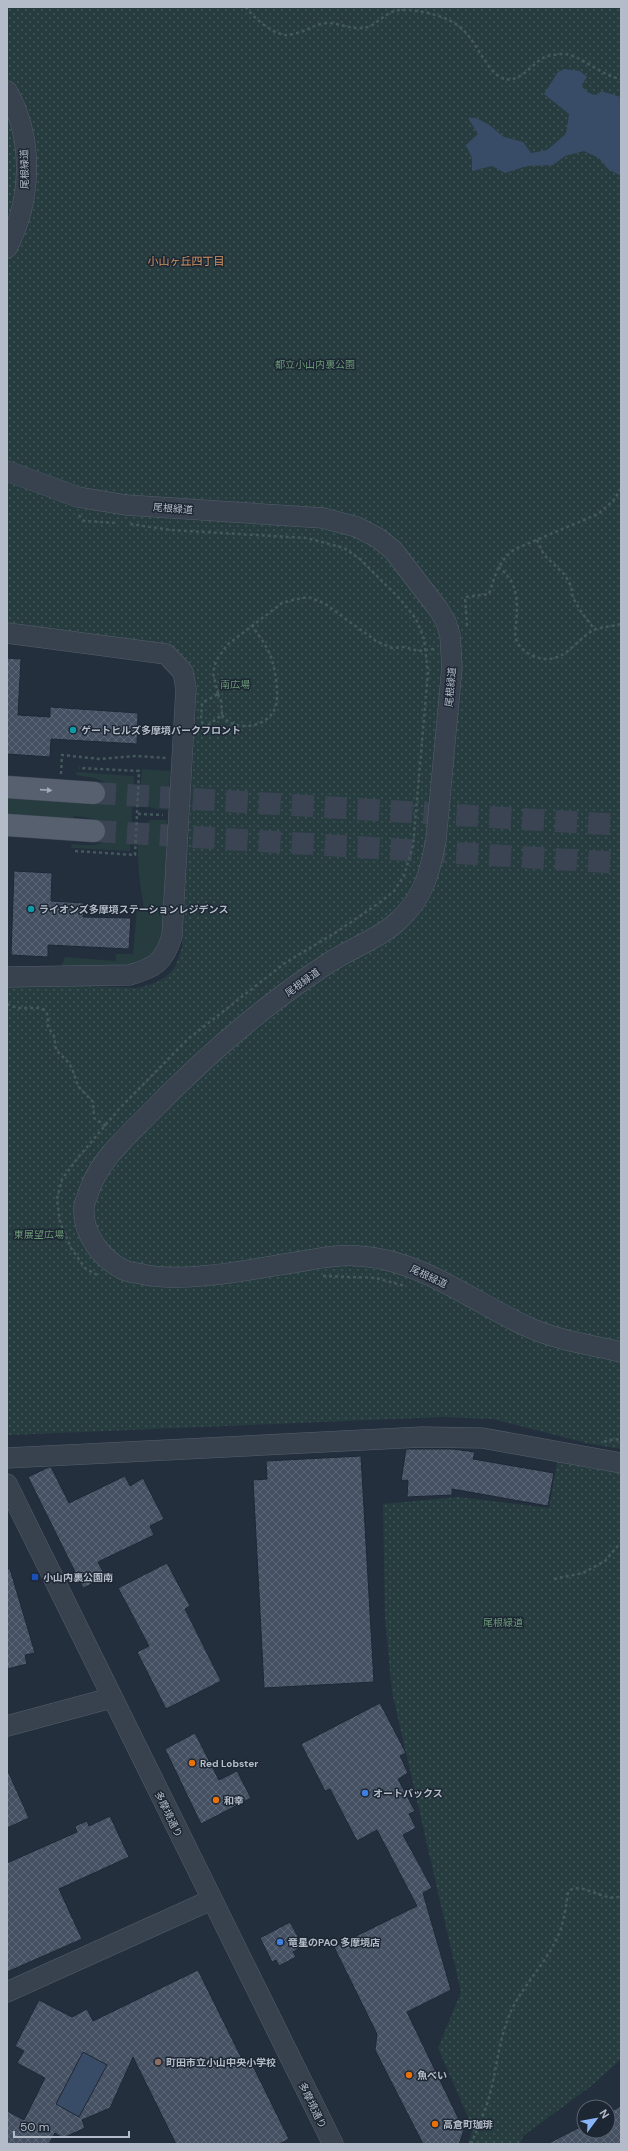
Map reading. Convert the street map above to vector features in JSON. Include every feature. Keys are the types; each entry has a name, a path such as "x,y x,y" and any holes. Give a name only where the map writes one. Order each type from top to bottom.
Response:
{"main road":[{"path":"7,787 94,793"},
{"path":"7,825 94,831"}],"street":[{"name":"尾根緑道","path":"7,91 16,110 22,130 26,169 26,188 23,204 18,222 7,248"},
{"name":"尾根緑道","path":"7,471 78,497 126,505 323,518 357,527 378,538 393,550 446,622 452,650 452,667 436,840 431,867 424,889 401,919 381,934 356,946 326,964 266,1008 213,1051 121,1140 94,1176 84,1207 89,1236 101,1252 124,1270 161,1278 237,1271 348,1256 386,1259 415,1268 531,1328 621,1352"},
{"path":"7,633 166,654 178,665 185,679 172,936 168,950 160,962 146,970 129,976 7,977"},
{"path":"7,1458 422,1437 482,1438 621,1463"},
{"name":"多摩境通り","path":"7,1484 111,1698 333,2144"},
{"path":"7,1726 111,1698"},
{"path":"7,1992 212,1900"}],"path":[{"path":"246,7 251,16 267,27 286,36 302,32 315,25 329,23 345,27 362,28 371,26 386,15 399,10 431,15 450,21 462,29 494,72 502,79 514,80 544,57 563,54 580,59 610,77 621,79"},
{"path":"467,628 465,597 489,594 498,567 505,556 515,549 598,514 613,501 621,489"},
{"path":"7,1004 17,1008 39,1008 45,1010 48,1016 48,1027 54,1036 56,1050 72,1068 78,1086 93,1102 94,1118 106,1126 130,1098 188,1039 285,963 338,931 394,891 404,876 413,846 428,672 424,639 416,619 400,599 360,559 344,548 307,538 171,530 84,521 66,501 60,490"},
{"path":"538,540 544,555 565,575 571,586 573,598 595,630"},
{"path":"498,567 509,576 516,591 515,636 517,643 527,653 545,658 562,655 595,630 621,624"},
{"path":"252,625 271,656 276,687 276,708 266,720 248,726 234,726 226,721 222,715 221,701 213,673 216,661 227,645 252,625 282,603 308,597 324,603 376,641 392,648 404,647 418,651 452,650"},
{"path":"218,694 202,703 201,719 204,728 222,715"},
{"path":"61,778 62,755 100,759 136,756 182,759"},
{"path":"74,851 136,855 139,771 79,768"},
{"path":"137,814 167,815"},
{"path":"554,1579 582,1573 605,1561 621,1542"},
{"path":"471,2144 488,2102 500,2042 511,2012 518,1996 547,1956 558,1936 564,1919 568,1892 571,1889 578,1888 610,1898 621,1896"}],"green space":[{"name":"都立小山内裏公園","path":"7,7 621,7 621,1449 586,1443 493,1419 443,1417 10,1435 7,1433 7,985 17,983 136,988 146,986 162,979 171,972 177,964 182,948 196,708 193,676 189,664 185,659 175,653 131,641 7,623"},
{"path":"142,769 170,771 168,810 149,807 144,804 140,794"},
{"path":"76,772 134,776 130,851 71,848 72,844 97,844 102,843 111,837 111,829 94,819 74,816 73,819 7,814 7,797 93,804 106,801 112,797 113,789 105,782 86,776 76,775"},
{"path":"151,820 167,820 166,852 169,864 162,947 140,966 60,969 65,957 116,961 116,954 133,954 137,909 144,909 138,868 139,836 141,826"},
{"name":"尾根緑道","path":"558,1457 621,1469 621,2059 590,2087 523,2136 520,2144 468,2144 473,2128 438,2048 461,1992 392,1692 385,1618 383,1504 459,1497 549,1508"}],"water":[{"path":"564,69 580,71 587,77 581,86 590,94 598,95 601,91 621,97 621,176 608,169 599,158 584,151 565,156 553,165 527,166 505,173 492,166 472,171 472,158 466,145 478,134 468,118 476,118 488,124 504,137 523,142 531,153 547,150 566,134 569,114 544,94 558,72"},
{"path":"83,2052 107,2065 79,2117 56,2104"}],"building":[{"name":"ゲートヒルズ多摩境パークフロント","path":"7,658 21,659 18,715 50,717 50,707 138,713 137,744 51,739 50,757 7,754"},
{"name":"ライオンズ多摩境ステーションレジデンス","path":"14,871 52,873 51,901 84,903 83,917 131,918 129,949 48,945 48,957 11,955"},
{"path":"406,1449 453,1449 475,1452 473,1459 554,1473 548,1506 452,1489 452,1495 407,1497 408,1480 401,1481"},
{"path":"361,1456 374,1682 264,1688 253,1480 267,1479 266,1461"},
{"path":"51,1467 69,1503 125,1476 130,1486 143,1478 164,1519 150,1526 154,1535 98,1562 106,1577 83,1588 28,1477"},
{"path":"167,1563 190,1606 185,1609 221,1681 166,1709 137,1652 149,1646 118,1588"},
{"path":"7,1569 10,1569 35,1653 25,1655 27,1664 7,1669"},
{"path":"380,1703 406,1753 400,1756 408,1773 398,1779 415,1811 409,1814 416,1828 403,1835 432,1888 423,1893 451,1990 407,2012 464,2130 459,2144 423,2144 375,2050 377,2034 334,1947 417,1906 377,1830 357,1841 330,1789 325,1791 301,1744"},
{"path":"195,1733 219,1780 237,1771 251,1798 201,1824 165,1749"},
{"path":"7,1769 29,1818 7,1828"},
{"path":"110,1816 129,1857 59,1889 82,1939 7,1972 7,1863 77,1832 75,1826 87,1821 89,1826"},
{"path":"290,1922 303,1946 293,1952 296,1957 279,1966 276,1960 272,1962 260,1938"},
{"path":"198,1970 243,2061 249,2058 289,2139 279,2144 176,2144 133,2057 110,2108 82,2120 85,2128 63,2138 55,2133 49,2144 7,2144 7,2111 24,2120 45,2078 17,2063 24,2051 15,2046 39,2000 72,2017 87,2009 93,2021","holes":["83,2052 107,2065 79,2117 56,2104"]},
{"path":"621,2106 621,2144 547,2144 576,2129 576,2139 616,2139 616,2109"}],"tunnel":[{"path":"94,793 621,825"},
{"path":"94,831 621,863"}],"place":[{"name":"ゲートヒルズ多摩境パークフロント","path":"73,730"},
{"name":"ライオンズ多摩境ステーションレジデンス","path":"31,909"},
{"name":"小山内裏公園南","path":"35,1577"},
{"name":"Red Lobster","path":"192,1763"},
{"name":"オートバックス","path":"365,1793"},
{"name":"和幸","path":"216,1800"},
{"name":"竜星のPAO 多摩境店","path":"280,1942"},
{"name":"町田市立小山中央小学校","path":"158,2062"},
{"name":"魚べい","path":"409,2075"},
{"name":"高倉町珈琲","path":"435,2124"}],"district":[{"name":"小山ヶ丘四丁目","path":"186,261"}],"park label":[{"name":"南広場","path":"235,684"},
{"name":"東展望広場","path":"39,1234"}]}
